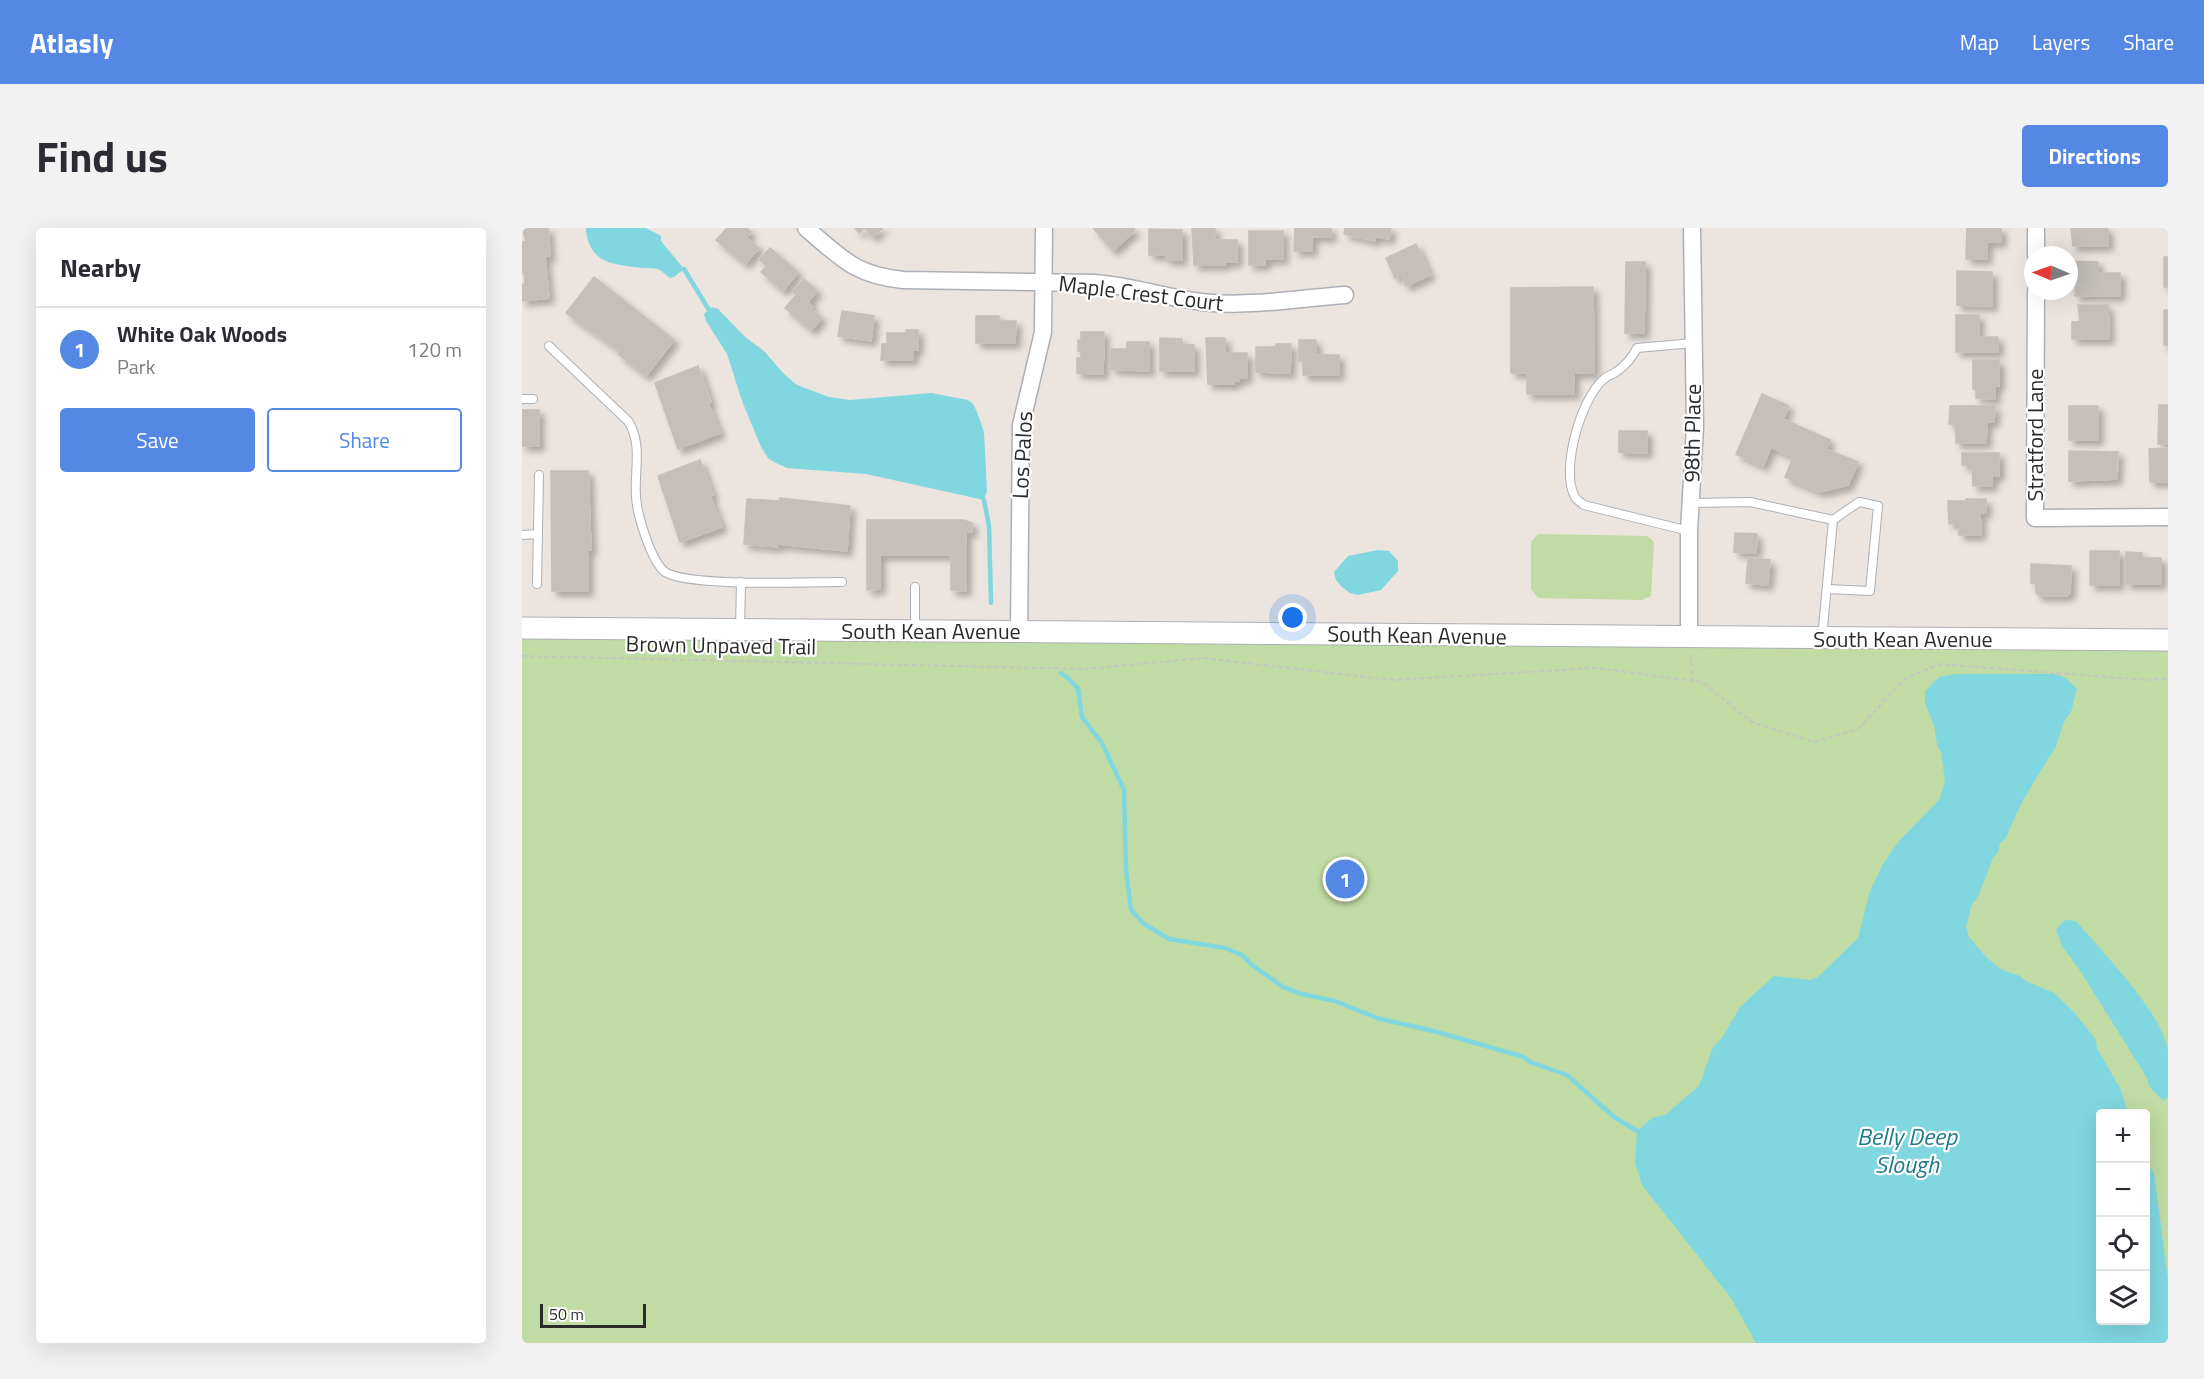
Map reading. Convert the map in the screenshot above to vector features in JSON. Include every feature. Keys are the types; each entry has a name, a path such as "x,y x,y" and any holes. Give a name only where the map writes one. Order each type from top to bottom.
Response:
{"street":[{"name":"Maple Crest Court","path":"806,228 847,263 867,274 883,278 1116,285 1182,299 1215,303 1345,295"},
{"name":"Los Palos","path":"1019,632 1021,425 1043,332 1044,228"},
{"name":"98th Place","path":"1689,638 1689,531 1695,427 1692,228"},
{"path":"2036,228 2036,246"},
{"name":"Stratford Lane","path":"2036,300 2034,518 2168,517"},
{"name":"South Kean Avenue","path":"522,628 2168,640"}],"lane":[{"path":"1689,531 1584,505 1574,497 1568,470 1574,437 1589,399 1603,379 1631,359 1637,348 1693,343"},
{"path":"549,346 628,421 634,430 638,449 636,484 638,513 655,560 664,570 675,577 686,579 741,582 842,582"},
{"path":"522,399 533,399"},
{"path":"537,584 539,475"},
{"path":"1691,503 1750,502 1833,520 1859,502 1878,506 1870,591 1827,590"},
{"path":"1822,638 1833,520"},
{"path":"522,535 538,534"},
{"path":"740,629 741,582"},
{"path":"915,587 915,631"}],"path":[{"path":"1689,638 1693,681"},
{"name":"Brown Unpaved Trail","path":"522,656 1085,669 1203,658 1392,680 1595,668 1702,682 1752,722 1814,742 1858,729 1906,678 1940,664 2146,680 2168,679"}],"green space":[{"path":"1538,534 1647,536 1654,542 1651,596 1642,600 1538,598 1531,589 1531,542"},
{"path":"522,627 2168,644 2168,1343 522,1343"}],"water":[{"path":"586,228 646,228 661,236 661,241 684,269 670,278 658,269 613,264 598,256 592,249"},
{"path":"712,307 718,309 745,337 764,351 797,385 829,397 850,400 931,393 968,400 977,412 984,432 987,491 984,500 866,474 787,468 768,458 761,447 742,401 727,354 706,321 704,314"},
{"path":"1378,550 1389,551 1398,561 1398,571 1381,590 1358,595 1342,587 1336,580 1334,572 1348,556"},
{"name":"Belly Deep Slough","path":"1957,674 2055,674 2066,678 2077,689 2071,712 2064,722 2056,746 2023,800 2005,839 2000,843 1977,899 1972,904 1966,927 1969,937 1986,957 2002,970 2054,993 2074,1012 2096,1040 2097,1048 2121,1090 2127,1109 2096,1109 2096,1325 2150,1325 2150,1168 2154,1172 2168,1281 2168,1343 1756,1343 1731,1298 1642,1185 1635,1163 1637,1131 1652,1118 1665,1115 1699,1086 1713,1047 1722,1038 1740,1007 1774,976 1810,980 1818,977 1858,938 1870,891 1883,864 1899,841 1939,800 1945,781 1934,725 1925,704 1925,691 1939,677"},
{"path":"2064,920 2076,921 2130,983 2155,1019 2168,1051 2168,1097 2163,1101 2149,1086 2147,1078 2079,969 2062,946 2056,930"}],"building":[{"path":"522,228 548,228 550,256 545,257 549,298 522,301 522,284 525,284 524,273 522,273 522,242 526,241"},
{"path":"727,228 747,228 751,232 746,237 759,248 745,264 716,240"},
{"path":"855,228 865,228 859,233"},
{"path":"865,228 883,228 872,237"},
{"path":"1093,228 1133,228 1135,230 1113,251"},
{"path":"1192,228 1215,228 1215,240 1237,240 1237,262 1225,262 1225,265 1194,265"},
{"path":"1295,228 1331,228 1331,237 1312,237 1312,251 1294,251"},
{"path":"1345,228 1391,228 1389,239 1375,236 1375,241 1344,234"},
{"path":"1967,228 2001,228 2001,242 1987,242 1987,259 1966,259"},
{"path":"2071,228 2108,228 2108,246 2073,246"},
{"path":"1149,229 1182,230 1182,260 1166,260 1166,255 1149,255"},
{"path":"1249,231 1283,231 1283,259 1265,259 1265,265 1249,265"},
{"path":"1416,244 1430,275 1406,286 1401,275 1395,278 1386,258"},
{"path":"770,248 798,272 783,291 761,272 767,266 759,260"},
{"path":"2164,257 2168,257 2168,287 2164,287"},
{"path":"2078,261 2098,262 2098,273 2120,273 2120,296 2078,296"},
{"path":"1626,262 1645,262 1644,333 1625,333"},
{"path":"1957,271 1992,272 1992,306 1957,305"},
{"path":"594,277 674,340 646,376 618,354 620,351 566,313"},
{"path":"804,279 817,291 808,302 813,307 811,309 822,318 811,330 785,308 796,295 793,292"},
{"path":"1593,287 1594,373 1574,373 1574,394 1527,394 1527,373 1511,373 1511,288"},
{"path":"2078,305 2108,305 2109,339 2072,339 2072,322 2080,322"},
{"path":"2164,310 2168,310 2168,345 2164,345"},
{"path":"842,311 874,316 871,341 838,336"},
{"path":"1956,315 1979,315 1979,337 1998,337 1998,352 1956,352"},
{"path":"976,316 999,316 999,321 1016,321 1015,343 976,343"},
{"path":"906,330 918,330 918,350 913,350 913,360 881,360 882,344 887,344 887,333 906,333"},
{"path":"1081,332 1104,332 1103,374 1077,373 1077,358 1081,358 1081,351 1078,351 1078,340 1081,341"},
{"path":"1160,338 1182,339 1182,344 1194,345 1194,371 1160,371"},
{"path":"1206,338 1225,338 1225,353 1247,353 1247,378 1239,378 1239,381 1234,381 1234,384 1208,384"},
{"path":"1299,340 1316,340 1316,355 1339,355 1339,375 1303,375 1303,361 1299,361"},
{"path":"1127,342 1149,342 1149,371 1111,369 1111,349 1127,349"},
{"path":"1276,344 1291,344 1290,373 1256,372 1256,347 1276,347"},
{"path":"1973,360 1999,360 1999,386 1995,386 1995,399 1976,398 1976,389 1973,389"},
{"path":"698,366 711,402 708,403 720,433 678,449 655,383"},
{"path":"1762,394 1789,406 1783,419 1830,440 1826,449 1858,462 1848,485 1820,492 1785,477 1793,457 1771,447 1763,466 1736,454"},
{"path":"2159,405 2168,405 2168,444 2158,444"},
{"path":"1950,406 1995,406 1994,422 1987,422 1986,443 1956,443 1956,424 1949,424"},
{"path":"2069,406 2098,406 2098,440 2069,440"},
{"path":"522,410 539,410 539,446 522,446"},
{"path":"1619,431 1647,431 1647,453 1619,452"},
{"path":"2168,448 2168,482 2150,482 2149,449"},
{"path":"2069,451 2118,452 2117,479 2069,481"},
{"path":"1962,453 1999,453 1999,476 1992,476 1992,486 1973,486 1972,465 1962,465"},
{"path":"700,460 722,527 680,542 658,476"},
{"path":"551,471 588,471 591,550 588,550 588,591 552,591"},
{"path":"780,498 850,506 847,551 778,544 778,547 744,544 747,499 780,501"},
{"path":"1966,499 1986,499 1986,513 1980,513 1981,535 1959,535 1959,523 1949,524 1948,501 1966,501"},
{"path":"867,520 964,520 972,523 972,532 966,532 966,591 951,590 951,555 880,555 880,589 867,590"},
{"path":"1735,533 1757,534 1756,553 1734,552"},
{"path":"2090,551 2119,551 2119,585 2090,585"},
{"path":"2126,552 2142,553 2142,558 2161,558 2161,584 2126,584"},
{"path":"1748,558 1770,560 1768,585 1746,583"},
{"path":"2031,564 2071,566 2070,593 2067,596 2039,596 2036,593 2036,583 2031,583"}],"waterway":[{"path":"684,269 709,310"},
{"path":"984,500 989,526 991,603"},
{"path":"1061,673 1078,689 1082,717 1102,743 1124,790 1126,869 1131,910 1144,924 1169,939 1225,948 1242,955 1283,987 1301,994 1335,1001 1377,1018 1437,1032 1524,1057 1530,1062 1567,1075 1614,1117 1637,1131"}],"place":[{"name":"White Oak Woods","path":"1345,879"}]}
